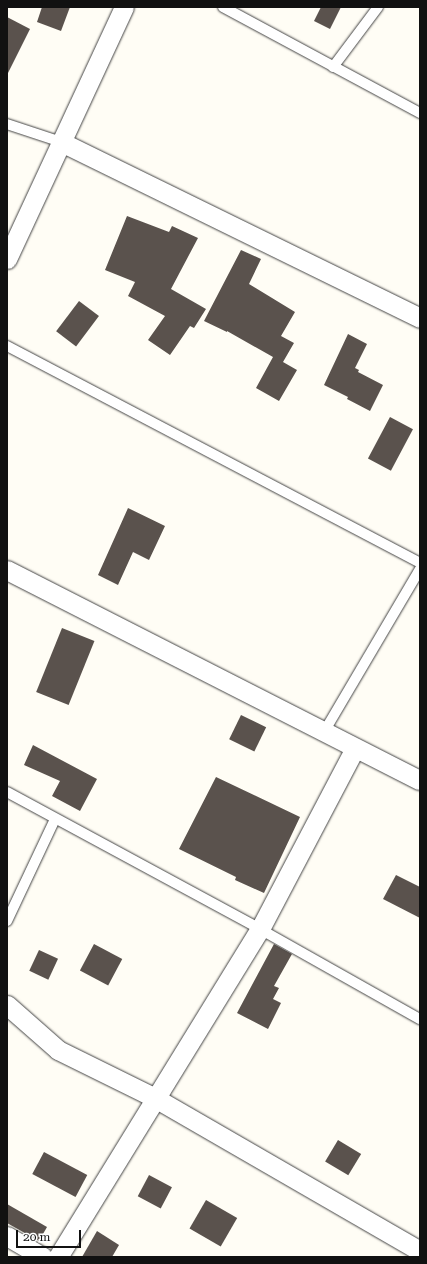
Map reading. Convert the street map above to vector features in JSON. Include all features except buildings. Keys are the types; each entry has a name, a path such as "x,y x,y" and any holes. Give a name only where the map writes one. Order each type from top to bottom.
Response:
{"street":[{"path":"7,259 124,7"},
{"path":"61,142 420,318"},
{"path":"7,570 420,780"},
{"path":"58,1257 260,929 355,748"},
{"path":"7,1005 58,1050 155,1098 420,1251"},
{"path":"7,1236 42,1257"}],"lane":[{"path":"223,7 420,113"},
{"path":"333,67 378,7"},
{"path":"7,124 61,142"},
{"path":"7,346 420,563"},
{"path":"324,732 420,569"},
{"path":"7,792 260,929 420,1019"},
{"path":"7,921 55,819"}]}
